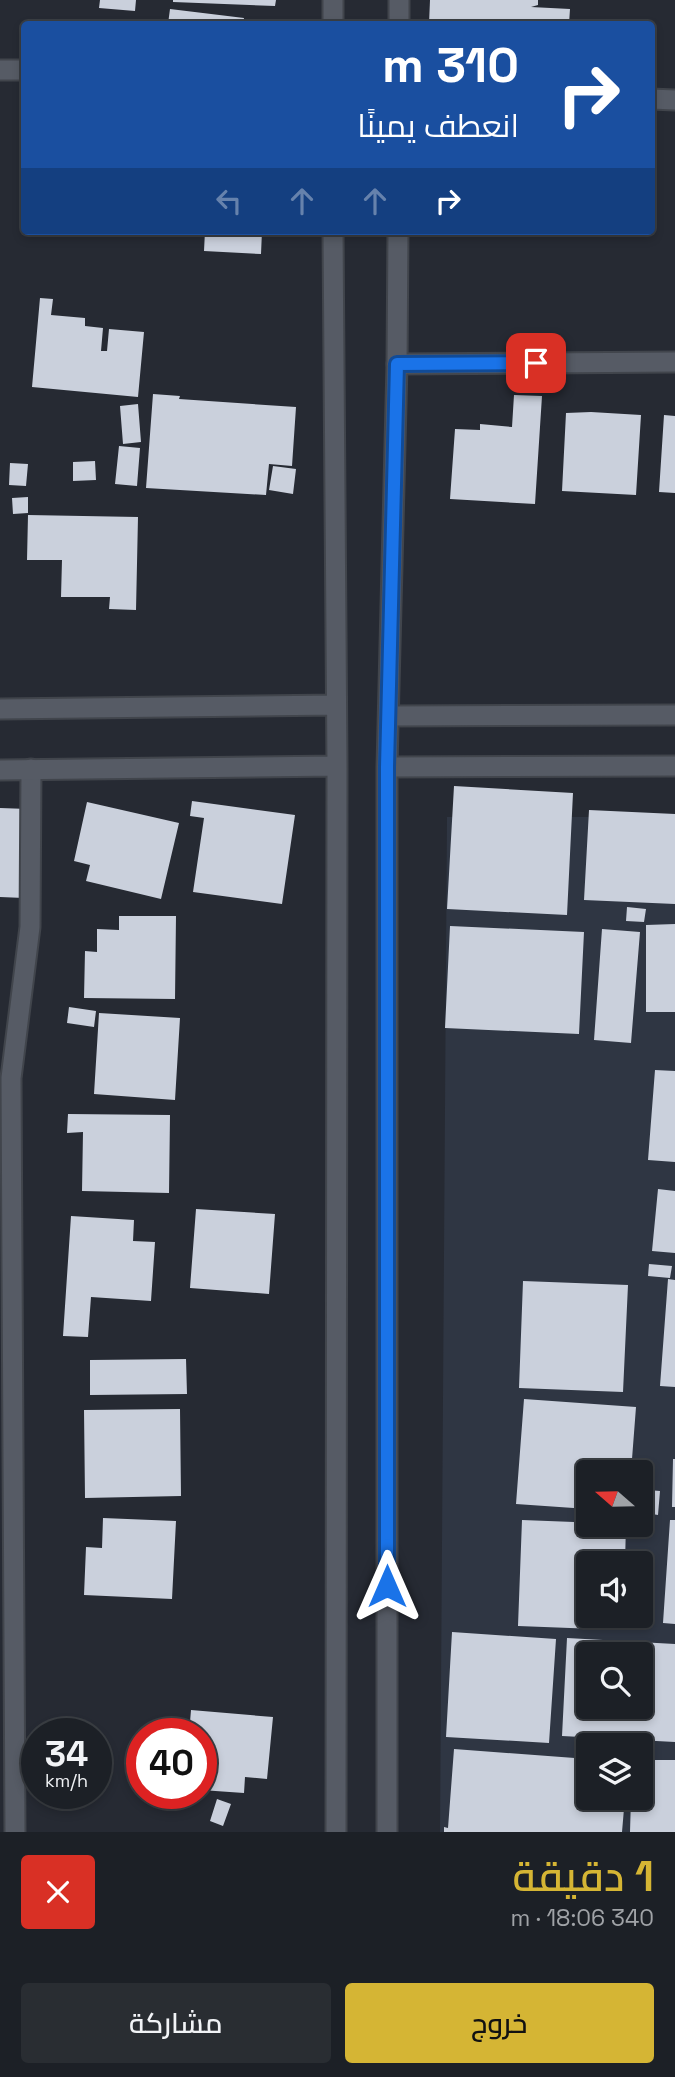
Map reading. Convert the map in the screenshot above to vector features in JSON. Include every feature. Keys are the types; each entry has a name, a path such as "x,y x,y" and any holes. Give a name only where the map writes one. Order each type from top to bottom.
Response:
{"street":[{"path":"332,21 333,0"},
{"path":"399,0 399,21"},
{"path":"0,70 21,70"},
{"path":"655,99 675,100"},
{"path":"333,235 337,766 336,1832"},
{"path":"387,1832 387,767 398,235"},
{"path":"397,364 675,362"},
{"path":"0,709 336,705"},
{"path":"388,716 675,715"},
{"path":"387,767 675,765"},
{"path":"0,770 337,766"},
{"path":"15,1832 5,1078 30,927 30,769"}],"shaded area":[{"path":"447,817 675,817 675,1832 440,1832"}],"building":[{"path":"100,0 136,0 135,11 99,8"},
{"path":"173,0 276,0 275,6"},
{"path":"430,0 538,0 538,5 531,7 570,9 569,21 429,21"},
{"path":"170,9 244,18 244,21 168,21"},
{"path":"205,235 262,235 261,254 204,251"},
{"path":"40,298 53,299 51,315 85,318 85,326 103,328 101,351 107,351 109,329 144,332 138,397 32,387"},
{"path":"153,394 180,396 179,399 296,407 292,466 269,464 266,495 146,488"},
{"path":"514,395 542,396 535,504 450,499 455,429 480,430 480,424 512,427"},
{"path":"138,404 141,442 123,444 120,406"},
{"path":"566,413 641,415 636,495 562,491"},
{"path":"664,415 675,416 675,493 659,492"},
{"path":"119,446 140,448 137,486 115,484"},
{"path":"95,461 96,480 73,481 73,462"},
{"path":"10,463 28,464 26,486 9,485"},
{"path":"273,466 296,469 293,494 269,490"},
{"path":"28,497 28,513 13,514 12,498"},
{"path":"28,515 138,517 136,610 109,609 110,597 61,597 62,560 27,560"},
{"path":"454,786 573,793 567,915 447,909"},
{"path":"192,801 295,815 282,904 193,892 204,818 190,816"},
{"path":"87,802 179,823 161,899 86,881 90,865 74,861"},
{"path":"0,808 28,809 24,898 0,897"},
{"path":"589,810 675,814 675,904 584,900"},
{"path":"627,907 646,909 644,922 626,921"},
{"path":"119,916 176,916 175,999 84,998 85,951 97,952 97,929 119,930"},
{"path":"675,924 675,1012 646,1012 646,925"},
{"path":"450,926 584,932 579,1034 445,1028"},
{"path":"602,929 640,932 631,1043 594,1040"},
{"path":"69,1007 96,1011 94,1027 67,1023"},
{"path":"99,1013 180,1018 175,1100 94,1094"},
{"path":"655,1070 675,1071 675,1162 648,1160"},
{"path":"68,1114 170,1115 169,1193 82,1191 83,1132 67,1133"},
{"path":"658,1189 675,1191 675,1253 652,1251"},
{"path":"196,1209 275,1214 269,1294 190,1288"},
{"path":"71,1216 134,1220 133,1241 155,1242 151,1301 91,1297 88,1337 63,1336"},
{"path":"649,1264 672,1266 670,1278 648,1276"},
{"path":"668,1279 675,1280 675,1387 660,1386"},
{"path":"523,1281 628,1285 623,1392 519,1388"},
{"path":"186,1359 187,1394 90,1395 90,1360"},
{"path":"524,1399 636,1407 632,1460 576,1460 576,1508 516,1504"},
{"path":"180,1409 181,1496 85,1498 84,1410"},
{"path":"675,1459 675,1507 672,1507"},
{"path":"653,1490 660,1491 658,1515 653,1514"},
{"path":"103,1518 176,1521 172,1599 84,1595 86,1547 102,1548"},
{"path":"522,1520 576,1522 576,1537 626,1537 625,1551 576,1551 576,1628 622,1630 518,1626"},
{"path":"670,1520 675,1520 675,1624 663,1623"},
{"path":"452,1632 556,1639 549,1743 446,1737"},
{"path":"567,1638 639,1642 576,1642 576,1719 653,1719 653,1643 675,1644 675,1742 653,1741 653,1733 576,1733 576,1737 562,1736"},
{"path":"191,1710 273,1717 267,1779 245,1777 244,1793 217,1791 217,1718 190,1718"},
{"path":"454,1749 576,1758 576,1810 624,1810 622,1832 444,1832 444,1827 448,1828"},
{"path":"653,1760 675,1760 675,1832 630,1832 631,1810 653,1810"},
{"path":"217,1799 231,1804 223,1826 210,1821 214,1809 217,1809"}],"route":[{"path":"387,1586 387,767 397,364 536,363"}]}
